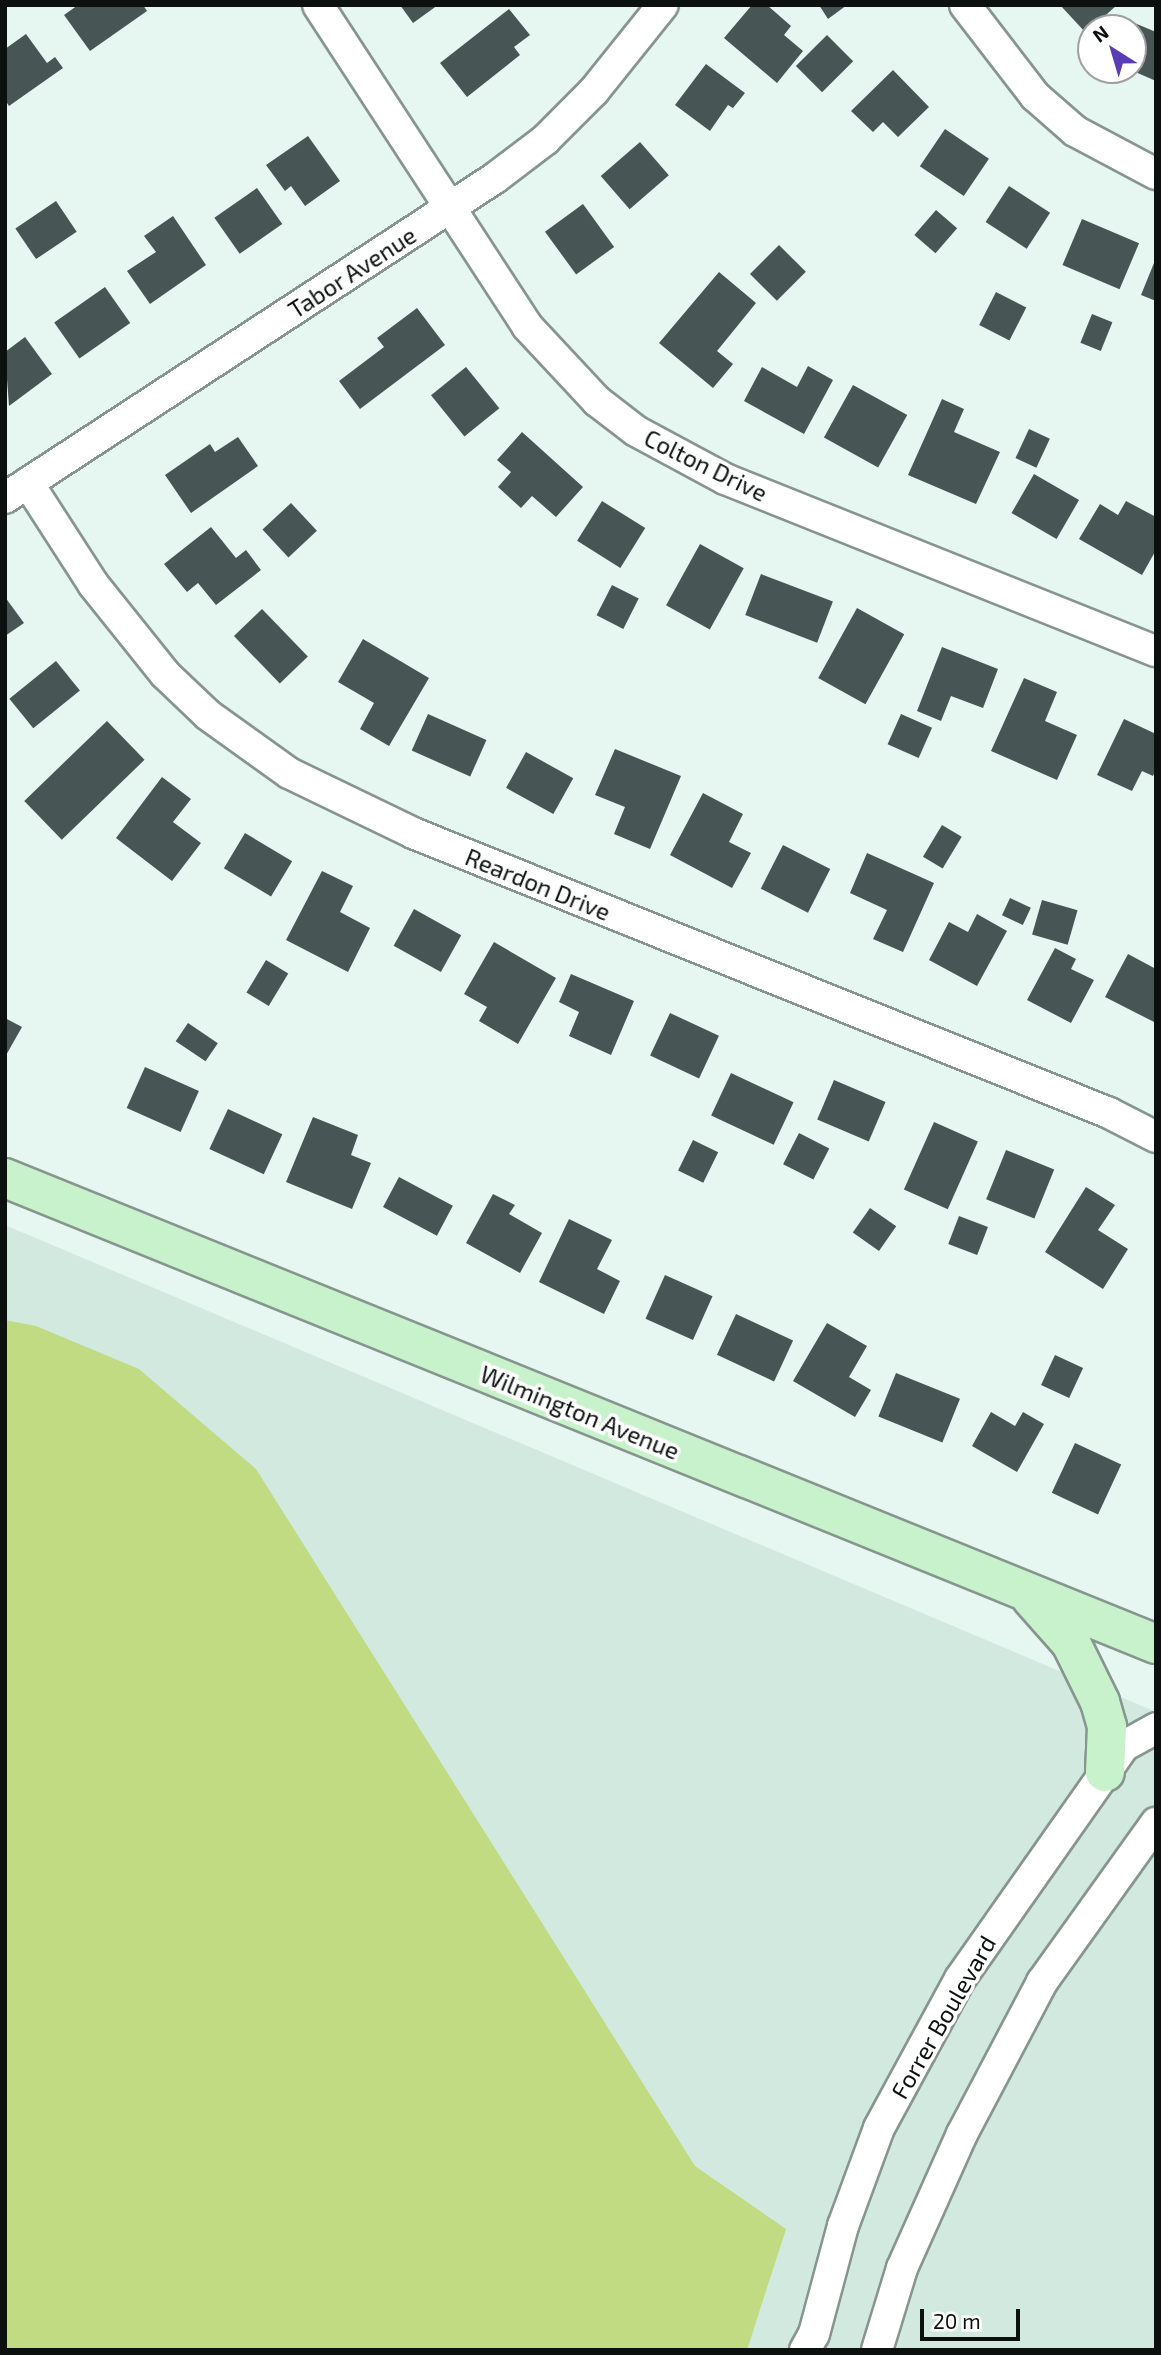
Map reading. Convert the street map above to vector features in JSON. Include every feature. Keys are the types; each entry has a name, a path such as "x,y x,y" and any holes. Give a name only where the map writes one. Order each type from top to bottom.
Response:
{"main road":[{"name":"Wilmington Avenue","path":"5,1178 1156,1644"},
{"path":"1026,1593 1072,1643 1087,1671 1107,1726 1105,1772"}],"street":[{"name":"Colton Drive","path":"318,5 527,326 562,368 636,431 725,479 1156,651"},
{"name":"Tabor Avenue","path":"16,491 449,208 545,140 594,91 663,5"},
{"path":"965,5 1035,96 1075,131 1156,174"},
{"name":"Reardon Drive","path":"16,491 165,674 208,715 289,773 413,833 1109,1113 1156,1137"},
{"name":"Forrer Boulevard","path":"805,2350 814,2334 843,2226 879,2128 960,1979 1124,1746 1156,1728"},
{"path":"877,2350 907,2256 962,2134 1036,1993 1109,1883 1156,1823"}],"shaded area":[{"path":"5,1225 1156,1712 1156,2350 5,2350"}],"green space":[{"path":"5,1320 36,1326 139,1369 256,1469 695,2166 786,2229 747,2350 5,2350"}],"building":[{"path":"78,5 143,5 147,11 90,51 64,15"},
{"path":"400,5 438,5 413,23"},
{"path":"752,5 767,5 791,26 784,35 803,51 777,83 724,38"},
{"path":"819,5 847,5 828,19"},
{"path":"1060,5 1117,5 1107,14 1077,14 1077,23"},
{"path":"509,9 530,35 514,47 520,55 467,97 440,63"},
{"path":"1147,28 1156,32 1156,81 1147,77"},
{"path":"26,34 47,63 55,57 63,68 9,106 5,100 5,49"},
{"path":"827,35 853,61 822,92 796,66"},
{"path":"706,64 745,93 733,108 728,105 710,131 675,105"},
{"path":"893,70 929,107 898,137 883,122 873,132 851,111"},
{"path":"945,129 989,159 964,196 920,166"},
{"path":"308,136 340,181 305,206 291,186 285,191 266,165"},
{"path":"640,142 669,175 630,209 601,176"},
{"path":"1009,186 1050,213 1027,249 986,222"},
{"path":"257,188 282,224 240,254 214,218"},
{"path":"56,201 77,232 36,259 15,228"},
{"path":"583,204 614,247 576,275 545,232"},
{"path":"936,210 957,228 935,253 914,235"},
{"path":"173,216 206,265 150,304 127,271 156,252 144,236"},
{"path":"1082,219 1139,243 1120,289 1062,265"},
{"path":"779,245 806,272 777,301 750,274"},
{"path":"1156,258 1156,301 1141,295"},
{"path":"719,272 756,303 717,351 733,364 713,388 659,343"},
{"path":"105,287 130,323 79,359 54,323"},
{"path":"996,292 1026,307 1009,340 979,325"},
{"path":"417,308 445,345 360,409 339,381 384,347 377,338"},
{"path":"1092,314 1112,322 1101,351 1080,343"},
{"path":"25,337 52,374 9,406 5,352"},
{"path":"808,366 833,380 804,434 744,401 762,367 797,387"},
{"path":"466,367 499,408 464,437 431,395"},
{"path":"853,385 907,415 878,468 824,437"},
{"path":"942,399 964,409 954,432 1000,452 976,504 908,475"},
{"path":"1029,429 1050,439 1036,468 1015,458"},
{"path":"522,432 583,487 556,517 532,496 521,508 498,487 511,472 497,460"},
{"path":"238,437 258,466 191,513 165,475 210,444 215,452"},
{"path":"1034,474 1079,500 1057,539 1012,513"},
{"path":"602,501 645,528 620,568 577,541"},
{"path":"1126,501 1156,517 1156,550 1142,575 1079,539 1100,504 1118,515"},
{"path":"291,503 317,531 288,557 262,530"},
{"path":"211,527 236,558 246,550 261,570 216,605 198,583 187,592 164,564"},
{"path":"700,544 744,568 710,629 666,605"},
{"path":"761,574 833,602 817,643 745,615"},
{"path":"612,585 639,599 623,629 597,615"},
{"path":"5,597 24,623 5,636"},
{"path":"857,608 904,634 865,704 818,678"},
{"path":"262,609 308,656 280,684 234,636"},
{"path":"363,639 429,678 389,746 360,729 374,703 338,682"},
{"path":"942,647 998,669 983,708 951,696 941,721 917,711"},
{"path":"56,661 80,691 33,728 9,699"},
{"path":"1024,678 1057,692 1045,721 1077,735 1057,780 991,751"},
{"path":"428,714 486,740 470,777 412,751"},
{"path":"901,714 932,728 919,758 888,744"},
{"path":"1124,719 1156,734 1156,769 1153,776 1142,771 1132,791 1097,775"},
{"path":"107,721 145,760 62,840 24,801"},
{"path":"615,749 681,776 650,849 614,834 625,807 595,795"},
{"path":"526,752 573,778 553,814 506,788"},
{"path":"162,777 191,799 173,822 201,843 172,881 116,838"},
{"path":"703,793 743,814 729,842 751,853 732,888 670,855"},
{"path":"942,825 962,837 943,869 923,857"},
{"path":"245,833 292,861 271,896 224,868"},
{"path":"783,845 830,869 808,913 761,889"},
{"path":"867,853 934,883 903,952 873,939 887,910 850,893"},
{"path":"322,871 353,886 340,912 370,928 348,972 286,940"},
{"path":"1010,898 1031,908 1023,925 1002,915"},
{"path":"1042,900 1078,910 1068,945 1032,935"},
{"path":"414,909 461,935 441,972 394,946"},
{"path":"977,914 1007,931 977,986 929,960 949,922 968,932"},
{"path":"494,942 556,978 518,1044 479,1021 487,1007 464,994"},
{"path":"1055,948 1076,959 1071,969 1094,980 1071,1023 1027,1000"},
{"path":"1128,954 1156,969 1156,1023 1105,997"},
{"path":"266,960 288,973 269,1006 246,993"},
{"path":"571,974 634,1001 611,1055 569,1036 579,1012 559,1002"},
{"path":"670,1013 719,1036 699,1078 650,1056"},
{"path":"5,1018 22,1027 5,1057"},
{"path":"188,1023 218,1043 206,1061 176,1041"},
{"path":"145,1067 199,1091 181,1132 127,1108"},
{"path":"731,1073 794,1102 774,1145 711,1116"},
{"path":"834,1080 886,1102 869,1141 817,1120"},
{"path":"228,1109 282,1134 264,1174 209,1149"},
{"path":"313,1117 358,1135 351,1155 371,1163 352,1209 286,1182"},
{"path":"934,1122 978,1142 948,1209 904,1190"},
{"path":"799,1133 829,1148 813,1180 783,1164"},
{"path":"693,1140 718,1152 703,1183 678,1171"},
{"path":"1006,1150 1054,1169 1034,1219 986,1199"},
{"path":"399,1177 453,1206 437,1236 383,1207"},
{"path":"1086,1187 1115,1205 1098,1230 1128,1249 1103,1289 1045,1252"},
{"path":"493,1194 515,1205 509,1214 542,1233 520,1273 466,1243"},
{"path":"870,1208 896,1226 879,1251 853,1233"},
{"path":"959,1216 988,1227 977,1255 948,1244"},
{"path":"569,1219 612,1240 597,1269 620,1281 604,1314 539,1282"},
{"path":"665,1275 713,1296 693,1340 645,1319"},
{"path":"736,1314 793,1341 774,1381 717,1355"},
{"path":"827,1323 867,1346 849,1377 871,1390 855,1417 793,1381"},
{"path":"1055,1355 1083,1368 1069,1398 1041,1385"},
{"path":"896,1373 960,1399 942,1442 878,1417"},
{"path":"991,1412 1015,1426 1023,1412 1044,1424 1017,1472 972,1446"},
{"path":"1075,1443 1121,1465 1098,1514 1052,1493"}]}
